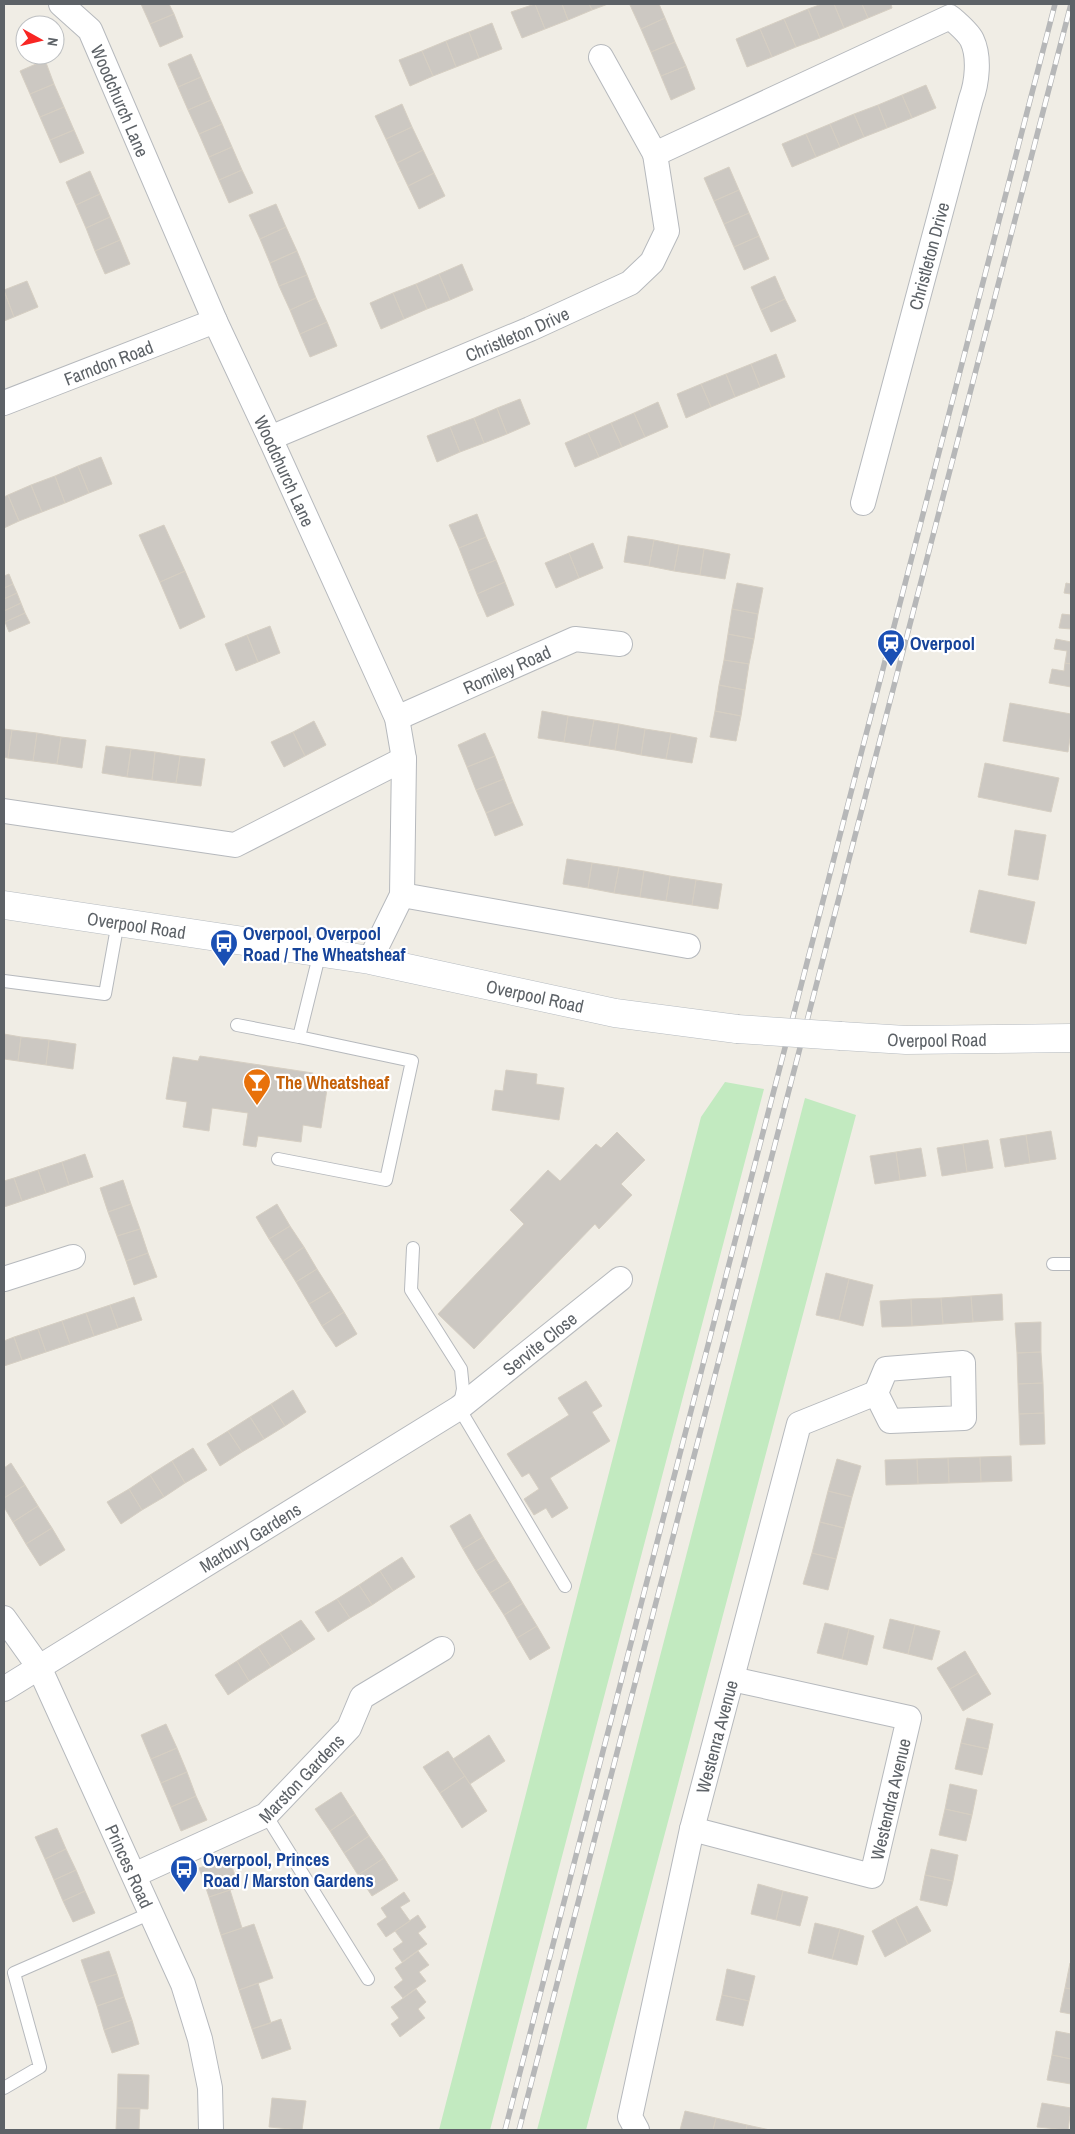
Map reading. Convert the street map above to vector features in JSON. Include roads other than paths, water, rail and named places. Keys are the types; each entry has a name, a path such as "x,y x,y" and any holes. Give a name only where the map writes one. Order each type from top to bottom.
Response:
{"main road":[{"name":"Overpool Road","path":"4,905 370,960 614,1014 737,1029 906,1040 1071,1038"}],"street":[{"name":"Woodchurch Lane","path":"62,4 90,30 215,321 398,718 404,758 402,895 370,960"},
{"name":"Christleton Drive","path":"655,154 953,10 972,40 977,65 976,86 864,503"},
{"name":"Christleton Drive","path":"270,438 530,329 630,282 652,262 667,231 655,154 602,57"},
{"name":"Farndon Road","path":"4,404 215,321"},
{"name":"Romiley Road","path":"398,718 575,639 620,644"},
{"path":"4,810 235,845 404,758"},
{"path":"402,895 688,946"},
{"path":"4,1279 73,1257"},
{"name":"Servite Close","path":"459,1408 620,1279"},
{"name":"Westenra Avenue","path":"637,2130 630,2117 692,1830 799,1424 876,1393"},
{"name":"Marbury Gardens","path":"4,1689 459,1408"},
{"name":"Princes Road","path":"4,1618 39,1667 183,1984 200,2038 210,2088 211,2130"},
{"name":"Marston Gardens","path":"134,1875 266,1815 349,1728 362,1697 442,1649"},
{"name":"Westendra Avenue","path":"692,1830 872,1876 908,1718 732,1679"}],"lane":[{"path":"4,981 105,994 118,922"},
{"path":"299,1037 320,952"},
{"path":"237,1025 412,1061 386,1180 278,1159"},
{"path":"413,1248 411,1290 462,1369 463,1389 459,1408 565,1586"},
{"path":"1053,1264 1071,1264"},
{"path":"266,1815 368,1978"},
{"path":"4,2088 40,2068 14,1973 151,1913"}],"railway":[{"path":"505,2130 1055,4"},
{"path":"519,2130 1071,4"}],"place":[{"name":"Overpool","path":"891,667"},
{"name":"Overpool, Overpool Road / The Wheatsheaf","path":"224,967"},
{"name":"The Wheatsheaf","path":"257,1106"},
{"name":"Overpool, Princes Road / Marston Gardens","path":"184,1893"}]}
